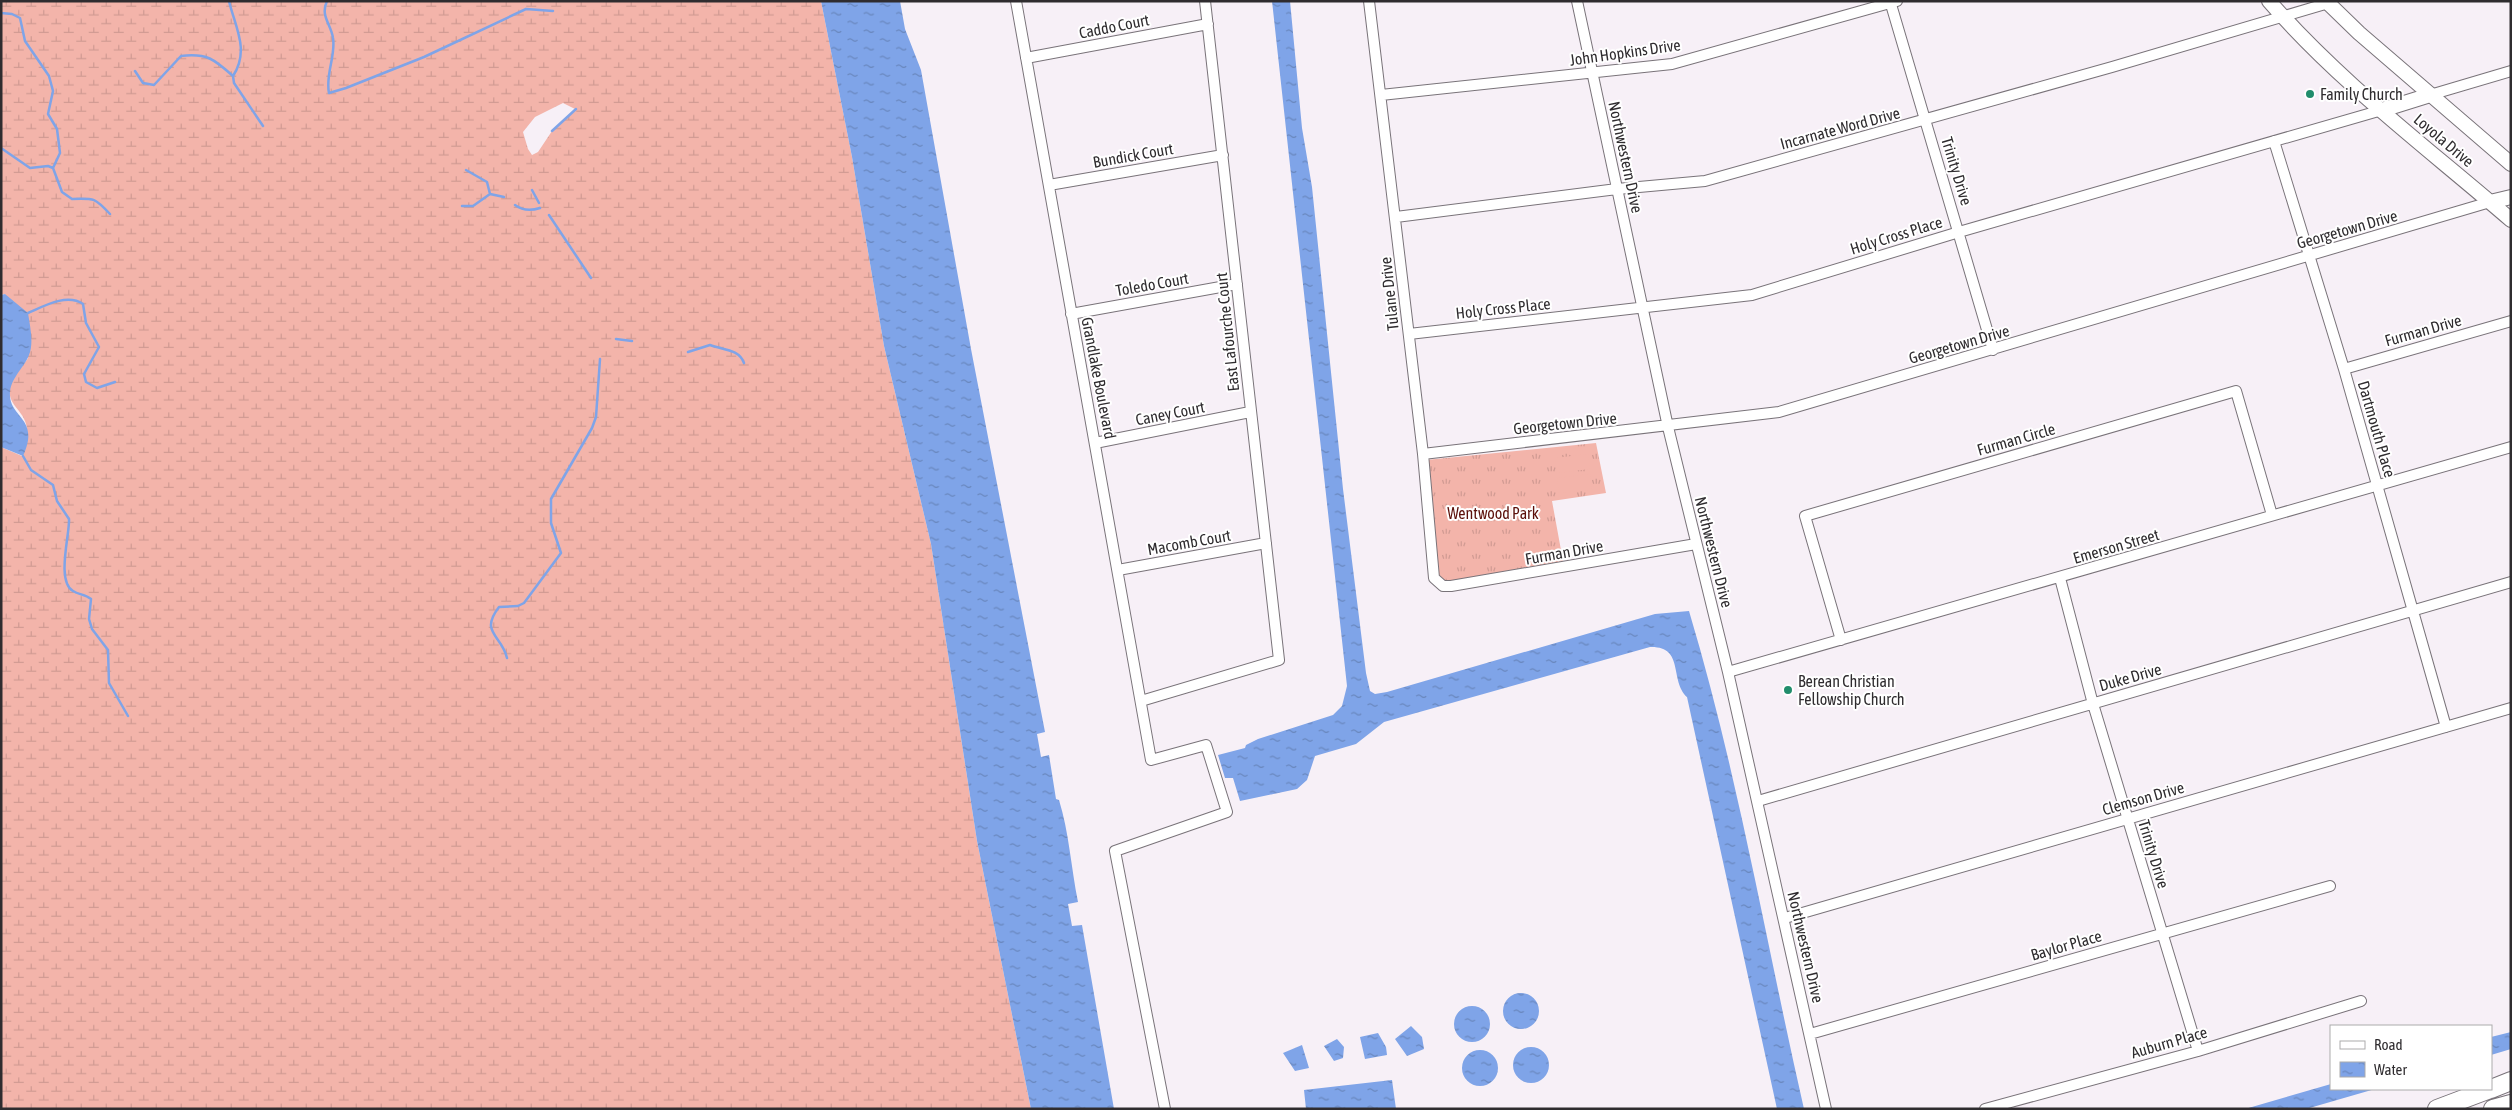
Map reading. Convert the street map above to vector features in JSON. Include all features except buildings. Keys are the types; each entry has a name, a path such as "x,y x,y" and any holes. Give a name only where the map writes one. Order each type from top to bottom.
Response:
{"highway":[{"path":"2492,1089 2511,1081"},
{"path":"2437,1109 2488,1090"},
{"path":"2493,1109 2511,1104"}],"main road":[{"name":"Loyola Drive","path":"2269,1 2305,40 2382,110 2511,220"},
{"name":"Loyola Drive","path":"2329,2 2430,95 2511,164"},
{"path":"2382,110 2430,95"},
{"path":"2490,202 2511,197"}],"street":[{"name":"Grandlake Boulevard","path":"1016,1 1151,760 1206,746 1227,812 1115,851 1165,1109"},
{"name":"East Lafourche Court","path":"1141,701 1279,660 1205,1"},
{"name":"Tulane Drive","path":"1369,1 1423,454 1433,572 1437,583"},
{"name":"Northwestern Drive","path":"1577,1 1668,427 1758,801 1826,1109"},
{"name":"John Hopkins Drive","path":"1381,95 1672,64 1893,2"},
{"name":"Trinity Drive","path":"1893,2 1993,350"},
{"name":"Incarnate Word Drive","path":"1396,217 1616,189 1705,181 1926,120 2329,2"},
{"name":"Caddo Court","path":"1026,58 1208,24"},
{"path":"2430,95 2511,71"},
{"name":"Holy Cross Place","path":"1409,334 1752,295 1960,232 2382,110"},
{"name":"Dartmouth Place","path":"2274,140 2344,369 2446,727"},
{"name":"Bundick Court","path":"1048,185 1222,155"},
{"name":"Georgetown Drive","path":"1423,454 1668,427 1779,412 2490,202"},
{"name":"Toledo Court","path":"1071,314 1237,284"},
{"name":"Furman Drive","path":"2344,369 2511,321"},
{"name":"Furman Circle","path":"1841,640 1805,516 2236,391 2272,516"},
{"name":"Caney Court","path":"1096,443 1250,412"},
{"name":"Emerson Street","path":"1728,672 2511,447"},
{"name":"Macomb Court","path":"1118,570 1266,544"},
{"name":"Furman Drive","path":"1437,583 1450,586 1696,544"},
{"name":"Trinity Drive","path":"2060,578 2093,704 2198,1051"},
{"name":"Duke Drive","path":"1758,801 2511,582"},
{"name":"Clemson Drive","path":"1785,918 2511,708"},
{"name":"Baylor Place","path":"1810,1034 2330,886"},
{"name":"Auburn Place","path":"1985,1109 2198,1051 2361,1001"}],"green space":[{"path":"1,1 821,1 852,157 884,346 931,544 977,841 1031,1109 1,1109 1,447 22,456 27,428 24,418 11,400 10,389 12,381 28,358 5,294 1,295","holes":["563,103 575,109 552,131 538,152 532,155 528,149 523,132 535,117"]},
{"name":"Wentwood Park","path":"1596,443 1606,493 1552,501 1563,561 1443,582 1439,575 1426,460"},
{"path":"1588,454 1590,469 1557,473 1555,458"},
{"path":"1590,474 1592,490 1559,493 1557,478"}],"water":[{"path":"821,1 900,1 905,29 921,70 971,349 1045,732 1037,734 1041,757 1049,755 1056,799 1059,800 1068,837 1078,902 1068,904 1072,926 1082,925 1114,1109 1031,1109 977,841 931,544 884,346 852,157"},
{"path":"1272,1 1290,1 1302,128 1312,187 1343,489 1366,673 1370,691 1375,694 1387,692 1655,614 1689,611 1737,796 1804,1109 1777,1109 1687,697 1682,690 1675,665 1668,652 1661,648 1650,647 1384,722 1356,744 1315,756 1307,780 1297,789 1240,801 1233,778 1225,778 1218,755 1245,748 1246,745 1258,739 1333,715 1342,706 1347,686"},
{"path":"5,294 28,313 31,329 29,355 10,390 12,403 27,427 27,444 23,456 1,447 1,295"},
{"path":"1521,993 1528,994 1534,998 1538,1004 1538,1018 1534,1024 1528,1028 1521,1029 1514,1028 1508,1024 1504,1018 1503,1011 1504,1004 1508,998 1514,994"},
{"path":"1472,1006 1479,1007 1485,1011 1489,1017 1489,1031 1485,1037 1479,1041 1472,1042 1465,1041 1459,1037 1455,1031 1454,1024 1455,1017 1459,1011 1465,1007"},
{"path":"1411,1026 1422,1037 1424,1049 1407,1056 1395,1039"},
{"path":"2511,1032 2511,1049 2492,1055 2492,1037"},
{"path":"1378,1033 1386,1047 1387,1055 1365,1059 1360,1037"},
{"path":"1337,1039 1344,1047 1343,1058 1334,1061 1324,1046"},
{"path":"1302,1045 1309,1068 1295,1071 1283,1053"},
{"path":"1531,1047 1538,1048 1544,1052 1548,1058 1548,1072 1544,1078 1538,1082 1531,1083 1524,1082 1518,1078 1514,1072 1513,1065 1514,1058 1518,1052 1524,1048"},
{"path":"1480,1050 1487,1051 1493,1055 1497,1061 1497,1075 1493,1081 1487,1085 1480,1086 1473,1085 1467,1081 1463,1075 1462,1068 1463,1061 1467,1055 1473,1051"},
{"path":"1392,1080 1396,1109 1306,1109 1304,1090"},
{"path":"2330,1084 2330,1090 2372,1090 2306,1109 2245,1109"}],"waterway":[{"path":"229,1 241,48 238,66 233,76"},
{"path":"327,1 325,16 332,33 334,45 328,79 329,93 424,57 526,9 553,11"},
{"path":"1,13 12,14 20,18 25,41 49,76 53,91 48,114 57,129 60,153 53,168 62,192 72,199 94,200 110,214"},
{"path":"135,71 143,83 154,85 181,56 197,55 215,61 233,76 234,83 263,126"},
{"path":"552,131 576,109"},
{"path":"1,148 30,168 48,166 53,168"},
{"path":"466,170 487,182 490,194"},
{"path":"532,190 539,203"},
{"path":"462,206 473,206 490,194 504,197"},
{"path":"515,205 527,210 540,208"},
{"path":"549,215 591,278"},
{"path":"28,313 63,300 77,301 83,304 86,323 99,347 84,374 86,382 97,388 115,382"},
{"path":"616,339 632,341"},
{"path":"688,352 710,345 734,352 742,358 744,363"},
{"path":"507,658 491,628 493,616 499,607 518,606 524,603 561,553 551,523 551,499 592,428 596,417 600,359"},
{"path":"23,456 31,470 53,485 57,501 69,519 65,578 68,586 73,591 91,599 89,619 92,629 108,650 109,683 128,716"}],"place":[{"name":"Family Church","path":"2310,94"},
{"name":"Berean Christian Fellowship Church","path":"1788,690"}]}
